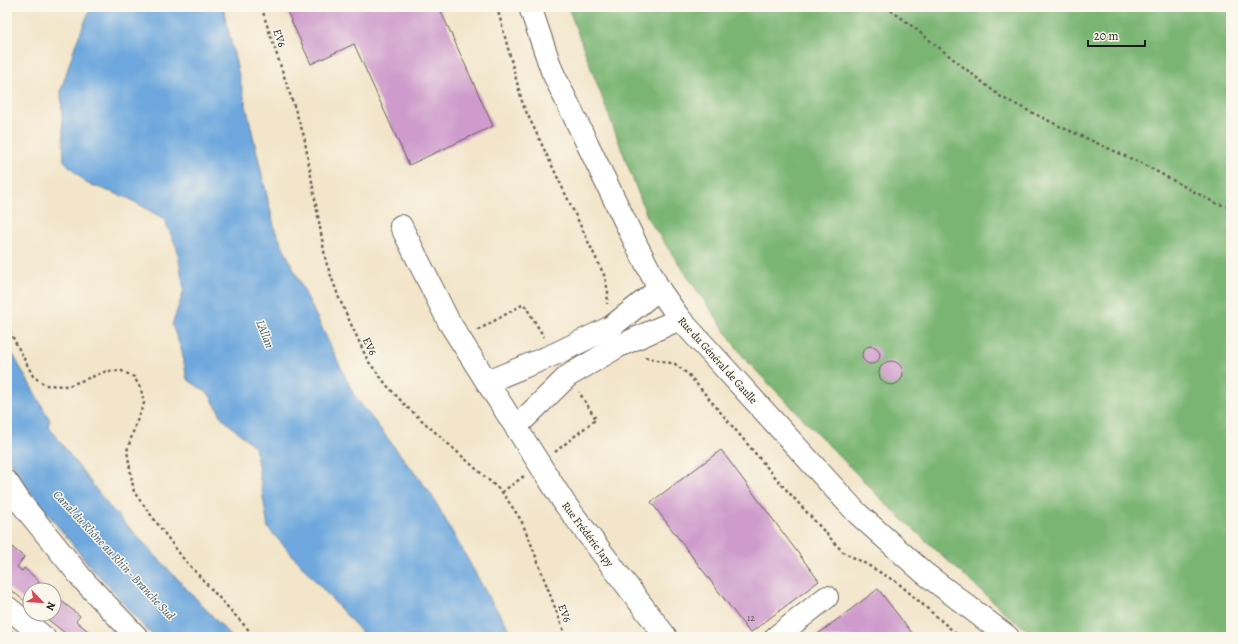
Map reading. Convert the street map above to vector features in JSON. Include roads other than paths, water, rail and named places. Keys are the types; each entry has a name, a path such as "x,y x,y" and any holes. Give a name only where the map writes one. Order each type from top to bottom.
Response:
{"street":[{"name":"Rue du Général de Gaulle","path":"530,7 552,71 659,289 680,319 857,513 923,572 1008,637"},
{"name":"Rue Frédéric Japy","path":"401,226 422,271 449,322 516,427 566,504 666,637"},
{"path":"487,382 556,354 611,327 659,289"},
{"path":"516,427 568,376 619,346 680,319"},
{"path":"7,482 21,503 84,582 137,637"},
{"path":"776,637 827,597"},
{"path":"7,607 44,637"}],"water":[{"name":"L'Allan","path":"91,7 223,7 275,230 354,395 431,494 491,601 515,637 366,637 268,528 255,447 223,419 209,394 187,379 182,351 172,325 184,290 177,248 164,219 128,198 86,183 64,161 61,90 75,46"},
{"name":"Canal du Rhône au Rhin - Branche Sud","path":"7,344 50,420 48,426 108,505 232,637 154,637 131,613 113,590 94,571 31,493 7,456"}]}
